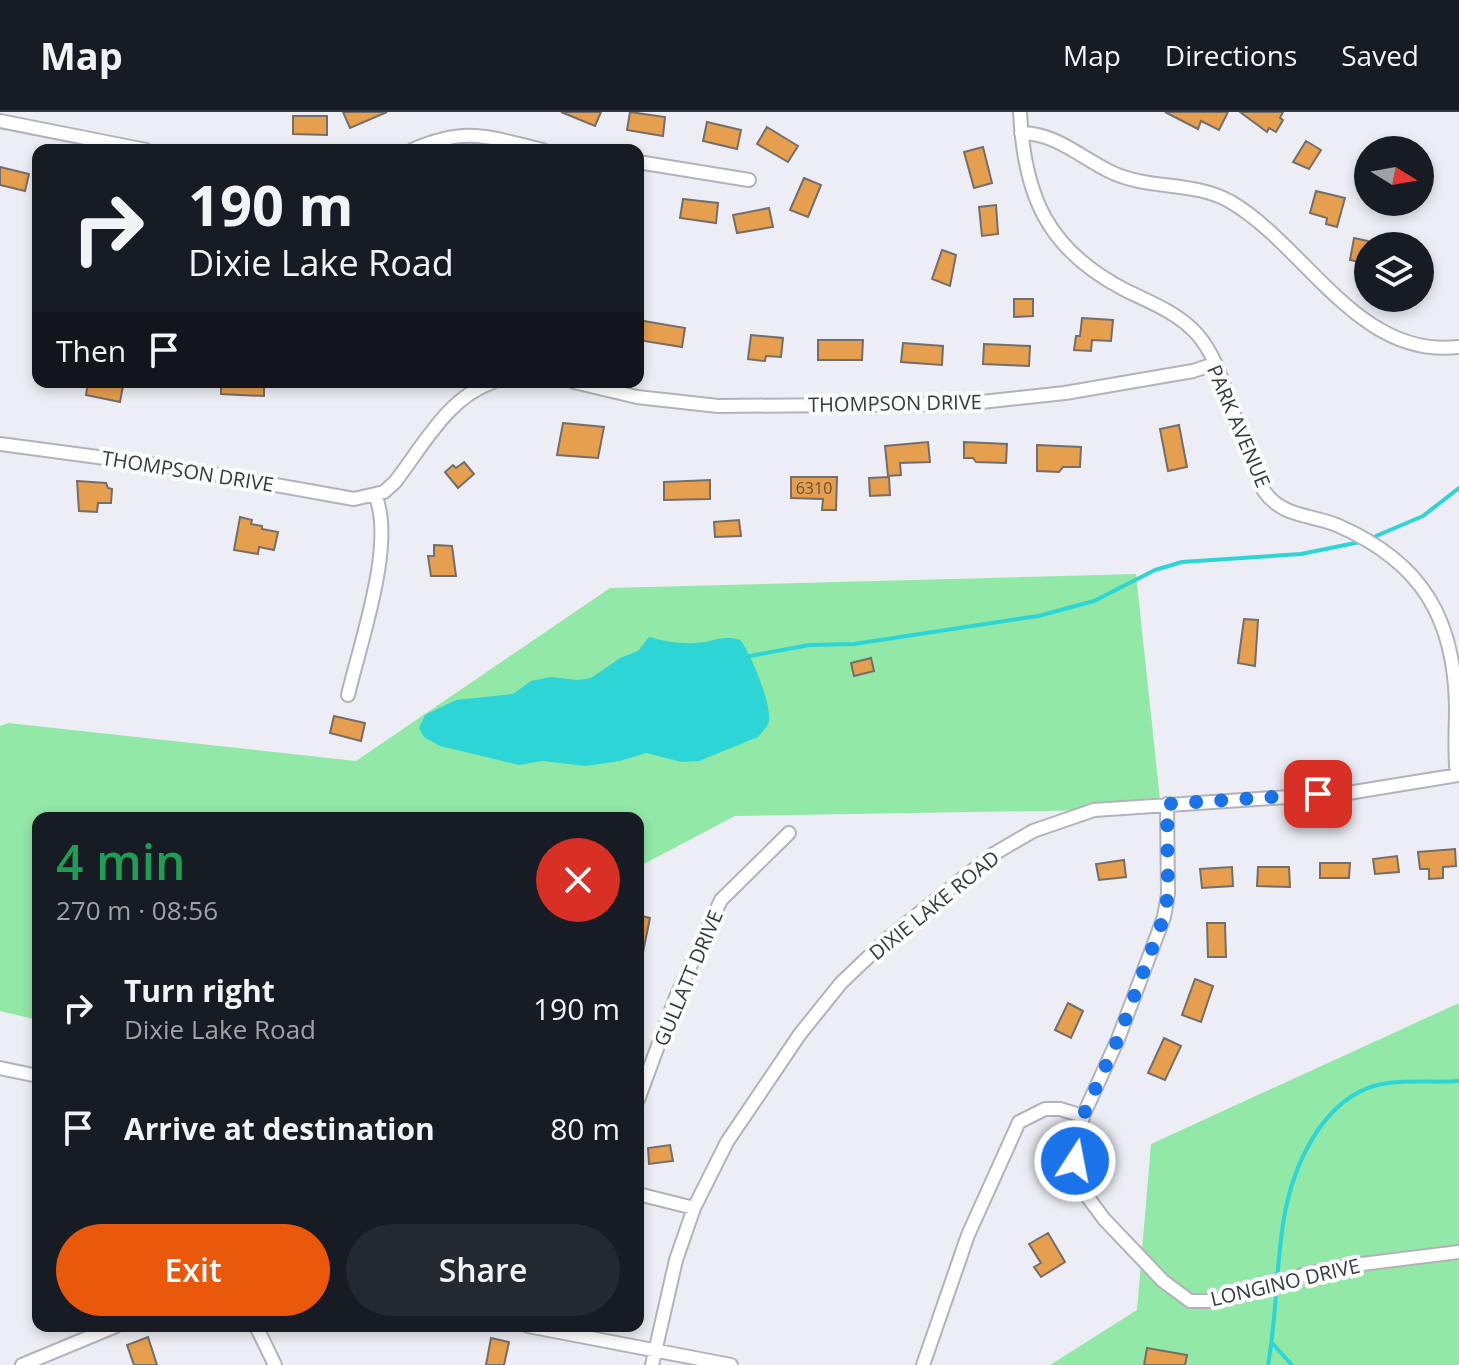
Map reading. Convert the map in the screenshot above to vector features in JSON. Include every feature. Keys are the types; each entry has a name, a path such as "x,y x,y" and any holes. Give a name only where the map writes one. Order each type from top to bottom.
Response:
{"street":[{"name":"PARK AVENUE","path":"1020,112 1021,133 1038,203 1062,245 1097,275 1182,319 1199,336 1214,364 1264,491 1272,502 1286,511 1334,524 1370,541 1403,564 1429,595 1439,617 1453,672 1456,707 1454,750 1458,775"},
{"path":"0,121 116,144"},
{"path":"426,144 464,133 515,144"},
{"path":"1021,133 1050,136 1095,165 1120,176 1194,188 1228,200 1260,221 1376,329 1415,345 1459,347"},
{"path":"644,163 749,180"},
{"name":"THOMPSON DRIVE","path":"599,388 637,397 718,406 963,404 1065,393 1193,371 1214,364"},
{"path":"348,695 381,553 382,511 375,495 395,482 456,402 477,388"},
{"name":"THOMPSON DRIVE","path":"0,444 168,466 354,499 375,495"},
{"name":"DIXIE LAKE ROAD","path":"652,1365 676,1260 694,1208 727,1142 800,1034 841,983 887,939 992,855 1033,831 1094,810 1348,793 1458,775"},
{"name":"LONGINO DRIVE","path":"1167,804 1168,894 1164,917 1118,1039 1083,1116 1075,1161 1084,1192 1104,1219 1163,1281 1190,1301 1213,1301 1310,1273 1459,1252"},
{"name":"GULLATT DRIVE","path":"644,1084 676,997 721,900 789,833"},
{"path":"0,1068 32,1075"},
{"path":"923,1365 968,1235 1019,1122 1045,1109 1060,1109 1083,1116"},
{"path":"644,1196 694,1208"},
{"path":"22,1365 102,1332"},
{"path":"259,1332 275,1365"},
{"path":"560,1332 731,1365"}],"green space":[{"path":"1136,574 1161,809 735,816 644,864 644,812 32,812 32,1019 0,1011 0,726 8,723 356,761 610,588"},
{"path":"1459,1003 1459,1365 1050,1365 1137,1310 1151,1144"}],"water":[{"path":"649,637 682,643 728,638 740,640 764,691 769,713 769,721 758,737 699,761 682,762 646,753 586,766 542,761 519,765 440,746 424,737 419,728 425,715 456,700 513,694 531,681 551,677 591,678 620,658 638,651"}],"building":[{"path":"343,112 387,112 350,128"},
{"path":"561,112 601,112 595,126"},
{"path":"630,112 665,117 663,136 627,130"},
{"path":"1165,112 1228,112 1219,130 1201,121 1198,129"},
{"path":"1240,112 1283,112 1280,118 1283,120 1276,132 1269,128 1267,132"},
{"path":"293,116 327,116 327,135 293,134"},
{"path":"707,122 741,130 737,149 703,141"},
{"path":"767,127 798,146 788,162 757,144"},
{"path":"1306,141 1321,150 1309,169 1293,162"},
{"path":"983,147 992,183 974,188 964,152"},
{"path":"0,167 29,174 25,191 0,185"},
{"path":"804,178 821,185 808,217 790,210"},
{"path":"1316,191 1345,198 1337,227 1326,224 1327,218 1310,213"},
{"path":"683,199 718,203 716,223 680,218"},
{"path":"996,205 998,234 982,236 979,207"},
{"path":"769,208 773,227 737,233 733,215"},
{"path":"1354,238 1354,261 1350,260"},
{"path":"942,250 956,255 950,286 932,279"},
{"path":"1014,299 1033,299 1033,316 1014,317"},
{"path":"1082,318 1113,320 1111,341 1092,340 1091,351 1074,350 1076,336 1080,336"},
{"path":"644,321 685,328 682,347 644,341"},
{"path":"751,335 783,338 781,357 766,356 765,361 748,359"},
{"path":"818,340 863,340 862,360 818,360"},
{"path":"903,343 943,346 942,365 901,362"},
{"path":"984,344 1030,346 1029,366 983,364"},
{"path":"87,388 123,388 120,402 86,395"},
{"path":"221,388 264,388 264,396 221,394"},
{"path":"563,423 604,427 598,458 557,455"},
{"path":"1179,425 1187,467 1168,471 1160,429"},
{"path":"928,442 930,462 900,463 901,475 888,476 885,446"},
{"path":"964,442 1007,444 1006,463 976,462 973,458 964,458"},
{"path":"1037,445 1081,447 1080,467 1063,467 1059,472 1037,471"},
{"path":"464,462 474,474 458,488 445,472 453,465 456,468"},
{"path":"791,477 837,477 836,510 822,510 823,499 791,498"},
{"path":"889,477 890,495 870,496 869,478"},
{"path":"710,480 710,499 664,500 664,482"},
{"path":"77,481 106,483 112,489 111,503 98,503 97,512 79,511"},
{"path":"240,517 252,520 251,524 262,526 262,529 278,532 274,550 259,547 258,554 234,550"},
{"path":"739,520 741,536 715,537 714,522"},
{"path":"434,545 452,546 456,576 431,576 428,556 434,556"},
{"path":"1244,619 1258,620 1255,666 1238,663"},
{"path":"871,658 874,671 854,676 851,663"},
{"path":"334,716 365,723 361,741 330,733"},
{"path":"1455,849 1456,866 1443,867 1443,878 1429,879 1429,869 1420,869 1418,852"},
{"path":"1397,856 1399,872 1375,874 1373,859"},
{"path":"1124,860 1126,877 1099,880 1096,864"},
{"path":"1320,863 1350,863 1349,878 1320,878"},
{"path":"1232,867 1233,886 1202,888 1200,869"},
{"path":"1258,867 1289,867 1290,887 1257,886"},
{"path":"644,916 650,918 644,947"},
{"path":"1207,923 1225,923 1226,957 1208,957"},
{"path":"1195,979 1213,986 1201,1022 1182,1015"},
{"path":"1068,1003 1083,1011 1071,1038 1055,1030"},
{"path":"1164,1038 1181,1046 1165,1080 1148,1073"},
{"path":"670,1145 673,1161 649,1164 648,1148"},
{"path":"1048,1233 1065,1262 1041,1277 1034,1267 1041,1263 1029,1244"},
{"path":"148,1337 157,1365 134,1365 127,1345"},
{"path":"491,1338 509,1342 504,1365 486,1365"},
{"path":"1147,1348 1187,1355 1185,1365 1144,1365"}],"waterway":[{"path":"1369,539 1423,516 1459,488"},
{"path":"750,656 809,645 854,644 1038,616 1094,601 1155,570 1182,562 1301,554 1360,542"},
{"path":"1268,1365 1285,1215 1302,1157 1318,1130 1342,1103 1374,1086 1459,1081"},
{"path":"1272,1343 1292,1365"}],"route":[{"path":"1075,1161 1083,1116 1118,1039 1164,917 1168,894 1167,804 1318,794"}]}
